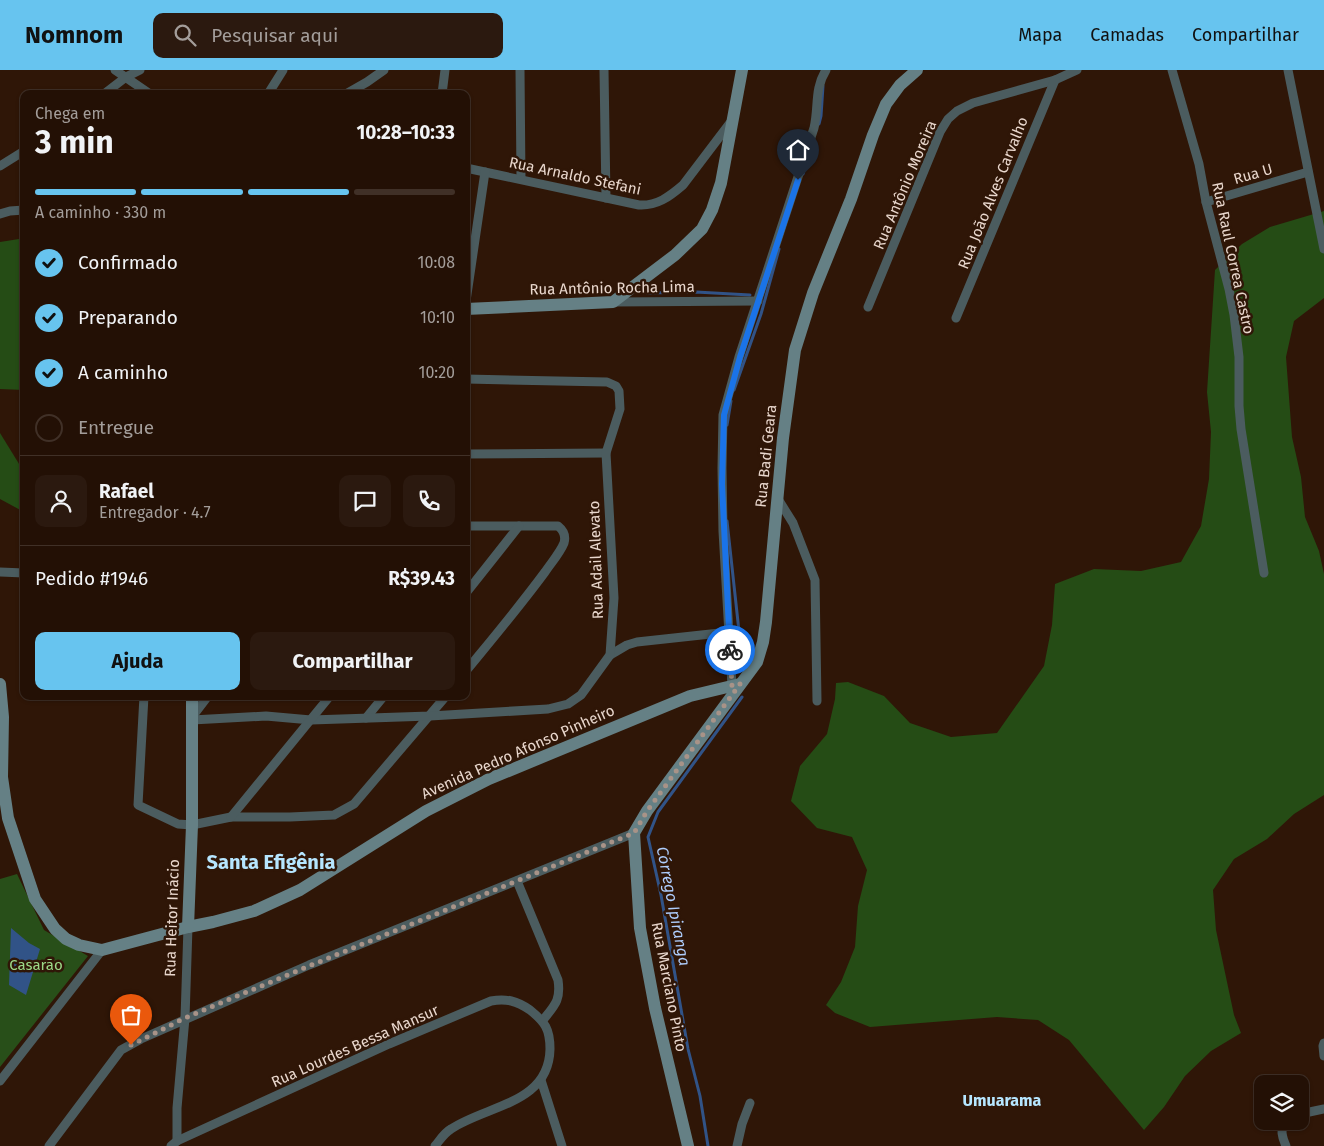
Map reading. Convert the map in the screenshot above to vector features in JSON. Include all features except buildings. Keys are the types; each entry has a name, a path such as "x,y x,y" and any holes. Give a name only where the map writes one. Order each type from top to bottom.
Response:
{"street":[{"path":"115,70 144,90"},
{"path":"110,90 140,70"},
{"path":"270,90 283,70"},
{"path":"353,90 384,70"},
{"path":"442,90 445,70"},
{"path":"520,70 521,178"},
{"path":"604,70 606,198"},
{"path":"613,302 676,255 702,229 712,210 721,183 742,70"},
{"path":"736,685 729,632 723,531 722,429 724,415 737,367 817,118 818,86 826,70"},
{"name":"Rua Badi Geara","path":"634,833 647,811 736,685 757,662 763,642 791,374 803,321 886,104 900,85 917,70"},
{"name":"Rua Antônio Moreira","path":"868,307 940,132 948,120 957,111 973,103 1055,80 1077,70"},
{"name":"Rua Raul Correa Castro","path":"1172,70 1195,150 1234,315 1239,357 1240,429 1264,574"},
{"path":"1288,70 1324,249"},
{"name":"Rua João Alves Carvalho","path":"956,318 1055,80"},
{"path":"365,90 367,82"},
{"name":"Rua Arnaldo Stefani","path":"470,169 650,206 683,185 732,122"},
{"path":"0,166 20,154"},
{"path":"470,274 485,172"},
{"name":"Rua U","path":"1206,202 1308,172"},
{"path":"0,214 20,210"},
{"name":"Rua Antônio Rocha Lima","path":"470,309 613,302 758,301"},
{"name":"Rua Adail Alevato","path":"470,379 607,382 619,391 620,409 606,453 614,598 610,655"},
{"path":"470,454 606,453"},
{"path":"778,499 793,523 815,580 817,701"},
{"path":"470,526 558,526 563,530 564,536 564,542 538,582 470,666"},
{"path":"470,588 519,526"},
{"path":"0,572 20,573"},
{"path":"192,718 266,716 312,720 548,709 568,704 581,695 610,655 627,645 637,642 729,632"},
{"name":"Avenida Pedro Afonso Pinheiro","path":"0,684 3,717 2,777 4,818 36,899 55,929 66,939 79,945 102,950 188,926 213,922 254,911 300,890 426,811 489,780 690,696 736,685"},
{"path":"144,700 138,805 178,824 192,825 231,817 325,816 343,811 354,804 443,700"},
{"name":"Rua Heitor Inácio","path":"174,1143 185,1018 192,825 192,700"},
{"path":"192,718 205,700"},
{"path":"231,817 327,700"},
{"path":"366,718 381,700"},
{"path":"48,1146 121,1050 141,1039 185,1018 634,833"},
{"name":"Rua Marciano Pinto","path":"634,833 642,937 654,1008 688,1146"},
{"path":"435,1146 451,1128 525,1094 542,1080 550,1061 547,1029 543,1020 558,999 560,992 558,980 517,881"},
{"path":"0,1080 102,950"},
{"name":"Rua Lourdes Bessa Mansur","path":"174,1143 389,1044 491,1001 509,1000 521,1004 543,1020"},
{"path":"1324,1043 1324,1056"},
{"path":"542,1080 562,1146"},
{"path":"738,1146 742,1124 750,1103"},
{"path":"1309,1112 1324,1109"},
{"path":"1282,1130 1282,1137 1286,1146"}],"green space":[{"path":"1324,211 1324,298 1294,321 1286,357 1292,437 1301,477 1305,517 1319,551 1324,574 1324,795 1294,814 1267,839 1234,859 1213,890 1216,930 1234,1015 1241,1033 1211,1051 1185,1076 1164,1107 1144,1130 1069,1040 1038,1020 997,1017 870,1027 835,1013 826,1005 841,982 855,947 858,906 867,870 852,837 817,828 791,801 800,766 827,734 835,699 836,683 848,682 884,696 910,723 951,737 997,733 1044,666 1052,625 1055,584 1094,569 1141,571 1181,562 1201,526 1209,479 1211,432 1207,392 1215,270 1242,244 1270,227"},
{"path":"19,239 20,245 20,390 0,389 0,242"},
{"path":"0,433 20,466 20,510 0,499"},
{"name":"Casarão","path":"17,874 44,930 88,956 0,1067 0,879"}],"water":[{"path":"11,928 29,943 40,949 26,995 9,985"}],"waterway":[{"name":"Córrego Ipiranga","path":"819,124 823,86"},
{"name":"Córrego Ipiranga","path":"803,174 812,147"},
{"name":"Córrego Ipiranga","path":"734,390 761,314 779,249"},
{"path":"647,293 696,292 750,295"},
{"name":"Córrego Ipiranga","path":"727,425 731,401"},
{"name":"Córrego Ipiranga","path":"727,521 742,659"},
{"name":"Córrego Ipiranga","path":"708,1146 700,1096 688,1049 661,895 648,837 658,812 742,697"}],"way so far":[{"path":"131,1045 185,1018 634,833 647,811 740,684 732,686 730,650"}],"district":[{"name":"Santa Efigênia","path":"271,862"},
{"name":"Umuarama","path":"1002,1100"}],"route":[{"path":"730,650 723,531 722,429 724,415 740,357 798,180"}]}
